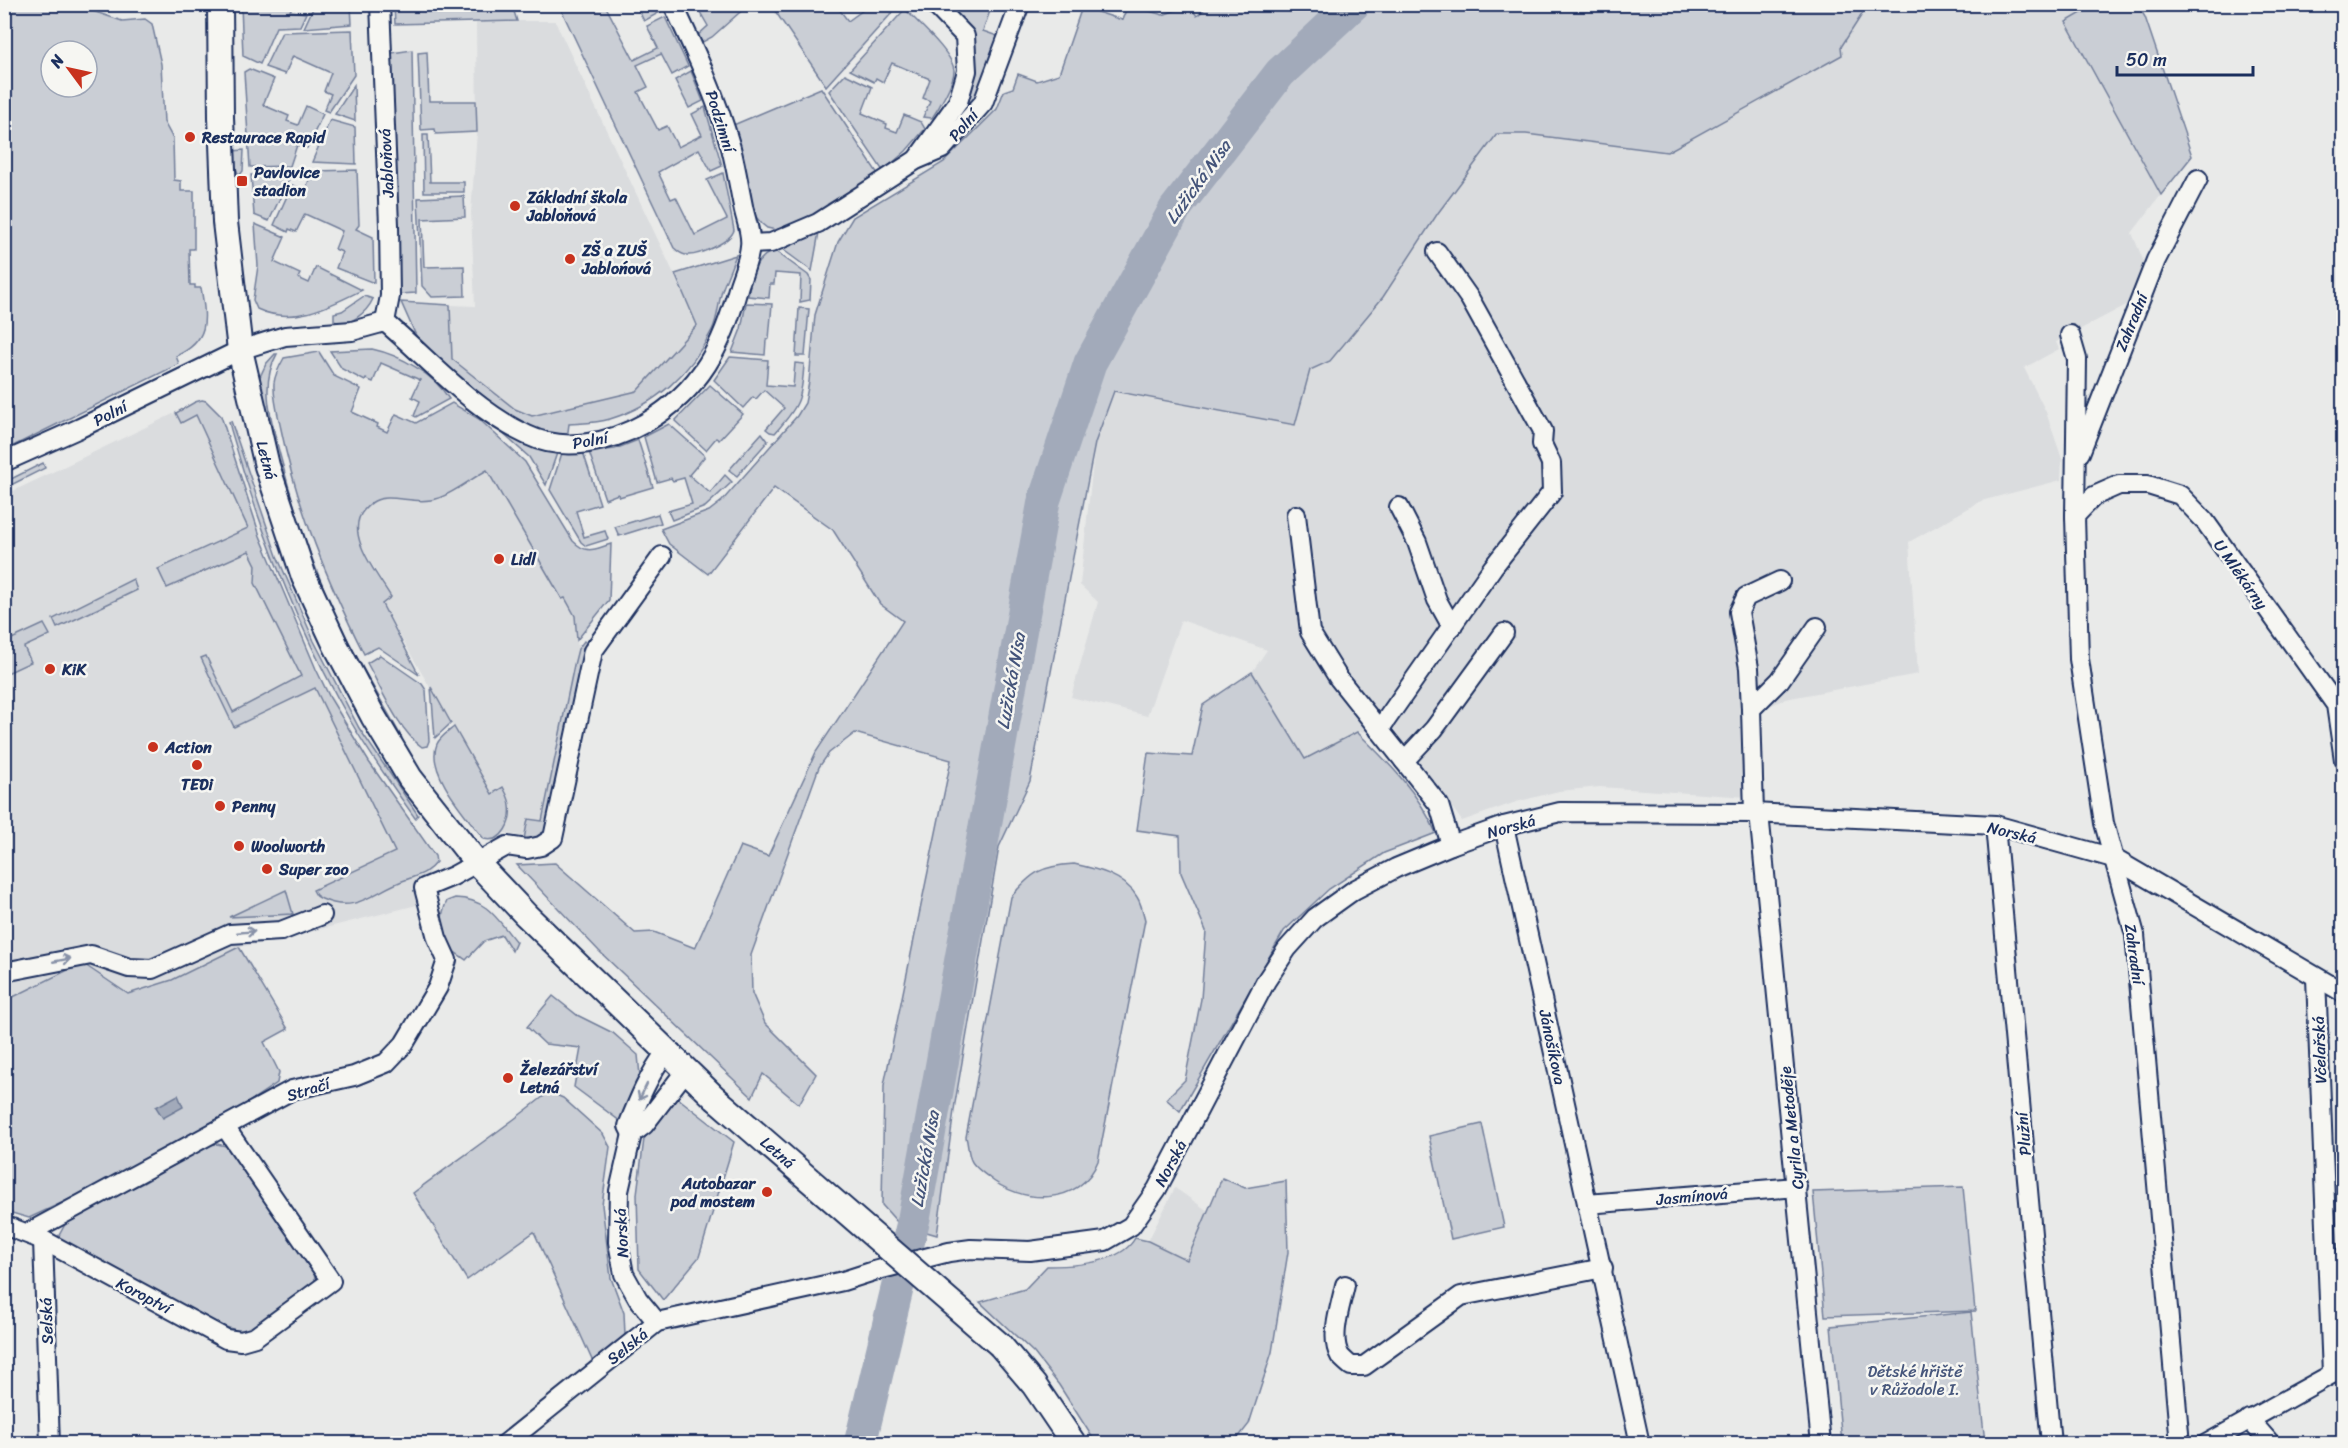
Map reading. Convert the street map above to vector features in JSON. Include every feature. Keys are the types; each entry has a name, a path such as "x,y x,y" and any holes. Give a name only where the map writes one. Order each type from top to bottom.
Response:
{"street":[{"name":"Letná","path":"220,4 220,107 225,222 240,350 267,466 304,577 341,656 410,778 477,863 553,942 666,1052 1000,1345 1034,1385 1074,1443"},
{"name":"Jabloňová","path":"380,4 389,225 390,296 385,322"},
{"name":"Podzimní","path":"673,4 701,63 731,148 751,244"},
{"path":"916,160 958,102 967,71 965,36 934,4"},
{"name":"Polní","path":"4,462 80,428 240,350 285,336 352,331 385,322 459,389 496,417 527,435 562,444 583,444 636,428 677,400 701,375 721,342 737,297 751,244 771,243 818,223 916,160 942,149 983,103 1020,4"},
{"name":"Zahradní","path":"2074,469 2156,260 2199,179"},
{"path":"1379,730 1493,567 1552,492 1551,463 1542,444 1543,431 1470,298 1437,252"},
{"name":"Zahradní","path":"2070,334 2077,358 2074,516 2079,659 2104,824 2135,935 2180,1443"},
{"name":"U Mlékárny","path":"2074,516 2094,496 2119,485 2148,485 2180,495 2204,520 2336,705 2343,760"},
{"path":"1399,507 1418,542 1437,600 1452,627"},
{"path":"1296,514 1310,632 1339,679 1439,805 1451,845"},
{"path":"477,863 507,846 527,849 541,846 553,838 593,651 662,556"},
{"name":"Cyrila a Metoděje","path":"1780,581 1746,597 1739,612 1749,668 1756,813 1797,1187 1821,1443"},
{"path":"1751,709 1780,680 1817,627"},
{"path":"1404,761 1434,729 1503,633"},
{"name":"Norská","path":"843,1281 949,1252 971,1249 1030,1251 1105,1241 1131,1226 1157,1189 1266,981 1287,949 1315,918 1354,890 1396,868 1504,826 1560,812 1756,813 1995,825 2113,858 2343,993"},
{"name":"Plužní","path":"1995,825 2051,1443"},
{"name":"Jánošíkova","path":"1504,826 1640,1443"},
{"name":"Stračí","path":"35,1236 292,1090 354,1076 386,1063 404,1044 438,987 447,960 437,938 424,888 477,863"},
{"path":"4,972 91,955 129,968 152,969 230,933 281,931 322,915"},
{"name":"Včelařská","path":"2316,978 2338,1371"},
{"name":"Norská","path":"657,1322 638,1299 624,1274 618,1242 619,1191 632,1134 628,1126 650,1077 666,1052"},
{"path":"632,1134 644,1125 687,1069"},
{"name":"Koroptví","path":"35,1236 225,1339 248,1340 331,1281 225,1127"},
{"name":"Jasmínová","path":"1587,1204 1797,1187"},
{"path":"4,1225 35,1236"},
{"name":"Selská","path":"35,1236 50,1443"},
{"path":"1345,1285 1336,1332 1337,1347 1341,1357 1351,1366 1364,1366 1461,1296 1603,1268"},
{"name":"Selská","path":"505,1443 657,1322 843,1281"},
{"path":"2206,1443 2338,1371"},
{"path":"2248,1419 2271,1443"}],"shaded area":[{"path":"1868,5 2097,5 2066,22 2161,195 2132,233 2146,267 2132,302 2056,342 2059,349 2024,368 2046,412 2062,459 2061,480 1981,501 1909,542 1918,674 1785,699 1743,718 1747,797 1600,787 1559,791 1516,802 1462,821 1394,729 1357,732 1306,759 1252,672 1267,650 1181,620 1147,716 1071,697 1098,602 1080,585 1095,443 1114,390 1295,425 1310,370 1330,361 1497,134 1526,134 1841,47"},
{"name":"ZŠ a ZUŠ Jablońová","path":"555,21 698,325 637,391 532,416 515,409 451,359 450,305 475,306 471,212 477,132 476,22"},
{"path":"202,400 224,425 275,576 316,669 369,762 435,856 417,905 269,942 239,947 172,980 128,994 82,963 5,1001 5,495"},
{"path":"487,470 562,599 565,598 575,616 578,649 542,822 528,819 525,837 504,833 507,825 503,787 492,794 381,603 391,596 360,544 356,528 361,514 372,501 386,498 421,501 438,498"},
{"path":"1175,1188 1208,1211 1187,1260 1148,1241"}],"green space":[{"path":"9,4 75,5 122,21 145,19 152,24 161,64 164,122 173,139 174,180 181,181 181,191 194,191 194,249 189,249 190,285 201,288 204,310 203,329 195,344 176,356 179,364 5,450 4,6"},
{"path":"900,4 826,86 771,5 836,5 848,21 870,5"},
{"path":"1210,4 1868,5 1841,47 1842,55 1667,152 1526,134 1497,134 1438,213 1383,297 1330,361 1310,370 1295,425 1114,391 1095,443 1030,781 999,847 955,1103 937,1235 899,1224 882,1205 884,1085 951,760 855,733 829,753 819,767 751,955 752,993 765,1023 816,1074 799,1104 763,1074 752,1097 599,951 517,865 555,863 635,933 654,932 695,948 740,846 768,856 816,752 903,621 880,604 833,530 774,488 708,574 669,544 661,529 709,511 722,501 797,416 805,403 815,315 838,242 853,217 944,162 997,109 1004,91 1013,88 1018,74 1037,81 1059,74 1082,7 1122,20 1128,5 1163,15 1189,5 1197,16"},
{"path":"2097,4 2138,5 2145,17 2192,156 2161,195 2066,22"},
{"path":"241,5 293,5 290,11 306,13 300,26 276,27 260,64 243,56"},
{"path":"301,5 351,5 352,24 304,28 314,6"},
{"path":"394,5 512,5 517,21 395,24"},
{"path":"559,5 605,5 634,60 658,48 647,26 665,17 688,66 672,75 661,54 637,65 648,87 638,92 658,130 667,126 678,147 702,135 692,114 705,107 722,166 711,171 699,149 658,172 671,199 676,197 695,235 727,219 707,180 723,173 734,230 727,239 706,251 692,255 680,253 674,248"},
{"path":"636,5 659,5 662,11 644,21"},
{"path":"696,5 748,5 712,37 699,44 696,37 708,26"},
{"path":"948,5 992,5 983,31 1000,37 982,85 970,107 955,127 953,120 966,94 962,21"},
{"path":"905,9 942,47 954,71 952,82 932,118 923,117 930,101 923,98 930,79 892,63 883,82 876,78 874,82 850,70"},
{"path":"352,30 354,75 329,112 324,110 331,94 324,91 331,73 293,56 285,74 265,67 282,32"},
{"path":"412,50 416,293 399,294 389,59 392,53"},
{"path":"427,52 429,101 476,101 477,132 436,134 435,129 421,130 418,53"},
{"path":"249,69 274,79 263,105 289,116 287,121 298,125 306,106 323,114 307,148 297,145 290,166 250,167 244,72"},
{"path":"691,71 703,101 689,108 675,80"},
{"path":"845,74 872,87 862,113 887,124 886,128 897,132 904,115 921,122 925,129 906,151 883,171 829,91"},
{"path":"354,85 355,120 355,121 335,114"},
{"path":"821,88 878,174 828,204 828,207 795,224 776,230 767,228 756,217 731,126"},
{"path":"330,120 355,127 356,164 312,162"},
{"path":"423,135 428,135 430,182 464,182 464,192 424,192"},
{"path":"244,150 243,171 239,176 232,151"},
{"path":"357,170 359,225 356,229 373,237 374,283 336,268 342,252 335,249 342,231 305,214 296,232 289,229 288,232 274,225 292,185 305,190 313,171"},
{"path":"292,173 269,221 254,215 251,175"},
{"path":"464,196 465,217 422,219 424,267 464,266 465,296 432,297 422,286 418,198"},
{"path":"255,224 285,237 274,262 300,274 298,278 309,283 316,267 362,290 324,308 298,315 271,314 257,309 253,300 258,266"},
{"path":"819,232 812,271 782,249"},
{"path":"775,251 808,275 811,280 810,300 800,302 801,275 775,273 774,284 770,284 769,298 748,296 752,276 758,263"},
{"path":"736,255 722,290 712,330 694,360 683,373 657,396 627,413 600,421 569,424 567,439 537,430 507,415 438,360 417,338 401,302 450,305 452,359 515,409 532,416 637,391 697,325 675,274"},
{"path":"364,296 373,299 362,314 345,323 334,321 334,313 342,311"},
{"path":"746,303 772,304 765,355 732,352 741,329"},
{"path":"799,308 809,309 805,356 796,356"},
{"path":"372,349 394,356 415,367 435,381 449,399 416,417 414,416 420,401 412,397 420,380 381,363 373,382 366,379 365,381 342,369 330,351"},
{"path":"319,352 334,376 361,389 352,412 378,424 377,427 387,432 396,414 416,423 452,403 479,419 525,462 573,541 587,549 611,544 609,600 577,640 575,616 565,598 562,599 487,470 457,489 433,500 384,498 374,501 364,510 359,519 360,542 371,566 391,597 382,604 419,675 378,647 364,654 326,572 305,516 288,458 275,400 275,380 284,358"},
{"path":"277,354 269,378 269,404 280,455 300,525 336,616 402,738 386,722 332,622 280,481 258,381 266,364"},
{"path":"730,357 768,360 766,385 793,387 795,363 804,364 798,402 775,433 766,429 784,408 764,390 756,399 753,397 743,408 714,380"},
{"path":"710,385 743,414 719,440 716,438 706,450 675,421"},
{"path":"202,400 206,401 221,416 260,536 330,698 369,762 435,856 436,862 426,872 365,900 345,904 334,903 318,897 313,890 395,852 315,688 234,727 201,658 206,656 233,712 301,676 255,583 256,565 249,551 167,588 158,569 248,528 196,415 181,423 176,413"},
{"path":"231,421 277,556 314,641 359,728 418,815 415,818 358,734 314,652 268,543 242,468 229,422"},
{"path":"669,424 705,456 689,475 710,493 725,475 732,482 705,507 672,520 668,511 692,504 684,478 673,481 671,478 657,482 644,437"},
{"path":"500,427 543,450 557,453 546,485 529,457 500,431"},
{"path":"762,433 768,441 737,476 729,470"},
{"path":"638,440 653,487 605,499 589,452 615,449"},
{"path":"583,452 600,504 576,511 584,537 605,531 608,539 586,546 581,542 550,490 562,453"},
{"path":"43,463 45,468 5,488 5,482"},
{"path":"658,514 661,523 619,536 615,527"},
{"path":"133,579 137,590 57,628 53,619"},
{"path":"44,624 50,635 24,647 31,662 5,674 5,642"},
{"path":"584,641 588,644 583,655 585,665 549,826 543,835 523,844 528,819 542,821 574,665 578,649"},
{"path":"380,655 422,684 426,690 429,741 427,746 422,747 405,730 367,663"},
{"path":"1252,672 1305,759 1357,732 1412,791 1436,833 1384,853 1329,889 1284,931 1180,1111 1166,1099 1185,1080 1201,999 1206,931 1181,873 1180,836 1137,830 1148,753 1192,756 1203,705"},
{"path":"431,687 451,723 435,738"},
{"path":"454,727 492,794 503,787 509,798 508,824 501,835 491,840 484,839 459,807 442,781 437,768 435,755 437,744"},
{"path":"1074,864 1101,871 1125,883 1138,899 1145,920 1098,1161 1089,1176 1078,1187 1064,1194 1048,1197 1032,1196 1001,1186 978,1169 971,1160 966,1137 1011,897 1031,876 1038,872 1053,866"},
{"path":"286,890 293,914 229,917"},
{"path":"455,898 476,902 491,912 516,942 512,951 502,935 484,941 466,960 448,947 442,934 442,917 447,901"},
{"path":"239,947 288,1029 264,1042 279,1072 277,1083 216,1124 133,1170 29,1218 5,1211 5,1001 82,963 128,994 172,980"},
{"path":"553,996 577,1015 613,1033 638,1055 640,1076 620,1121 574,1087 581,1048 545,1044 527,1027"},
{"path":"549,1092 563,1098 603,1134 610,1147 602,1205 611,1278 624,1313 625,1335 593,1362 534,1232 467,1280 413,1193"},
{"path":"674,1095 734,1142 699,1257 663,1300 639,1269 637,1194 644,1139"},
{"path":"1482,1124 1504,1227 1451,1239 1429,1136"},
{"path":"209,1145 226,1146 232,1152 314,1267 315,1284 248,1334 207,1321 56,1241 69,1217 143,1183"},
{"path":"1222,1178 1245,1188 1286,1181 1288,1252 1272,1352 1249,1424 1234,1443 1096,1443 1059,1385 1034,1353 980,1302 1025,1289 1047,1266 1083,1264 1108,1258 1128,1247 1135,1238 1148,1241 1187,1260"},
{"path":"1963,1187 1975,1311 1825,1316 1813,1192"},
{"name":"Dětské hřiště v Růžodole I.","path":"1971,1312 1985,1443 1842,1443 1831,1326"}],"water":[{"path":"178,1095 183,1107 163,1118 156,1107"}],"waterway":[{"name":"Lužická Nisa","path":"860,1444 914,1218 1044,501 1090,363 1175,209 1280,73 1354,4"}],"place":[{"name":"Restaurace Rapid","path":"190,137"},
{"name":"Pavlovice stadion","path":"242,181"},
{"name":"Základní škola Jabloňová","path":"515,206"},
{"name":"ZŠ a ZUŠ Jablońová","path":"570,259"},
{"name":"Lidl","path":"499,559"},
{"name":"KiK","path":"50,669"},
{"name":"Action","path":"153,747"},
{"name":"TEDi","path":"197,765"},
{"name":"Penny","path":"220,806"},
{"name":"Woolworth","path":"239,846"},
{"name":"Super zoo","path":"267,869"},
{"name":"Železářství Letná","path":"508,1078"},
{"name":"Autobazar pod mostem","path":"767,1192"}]}
